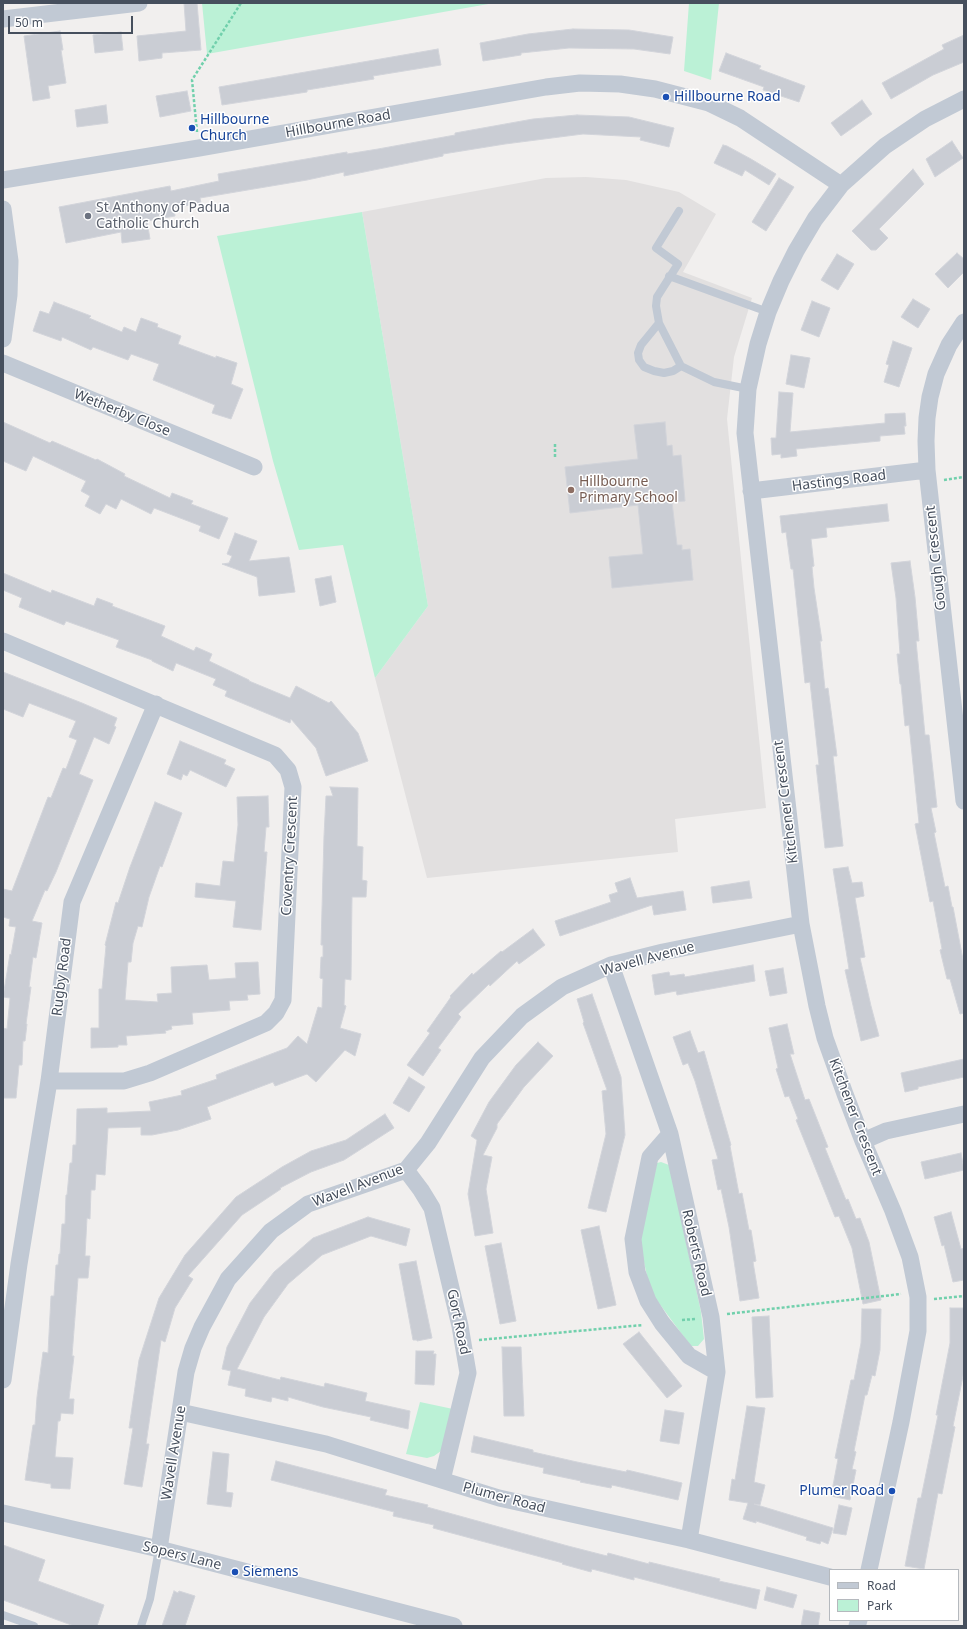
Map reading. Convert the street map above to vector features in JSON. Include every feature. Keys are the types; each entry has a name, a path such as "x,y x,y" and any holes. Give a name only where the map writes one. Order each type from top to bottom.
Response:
{"street":[{"path":"3,19 131,4"},
{"name":"Hillbourne Road","path":"3,180 199,148 546,87 580,83 620,84 655,89 709,103 734,115 841,185"},
{"name":"Kitchener Crescent","path":"869,1569 901,1422 918,1330 918,1297 910,1257 893,1211 863,1141 825,1038 817,1006 801,924 745,433 748,389 758,344 768,312 796,251 815,219 841,185 885,146 925,119 964,99"},
{"path":"3,209 10,261 3,339"},
{"name":"Gough Crescent","path":"964,322 949,345 936,374 930,397 927,418 926,470 964,801"},
{"name":"Wetherby Close","path":"3,364 244,467"},
{"name":"Hastings Road","path":"751,491 926,470"},
{"name":"Coventry Crescent","path":"3,641 275,755 288,770 293,787 283,1000 276,1013 266,1023 150,1073 124,1081 49,1081"},
{"name":"Rugby Road","path":"3,1380 11,1264 49,1081 72,902 156,704"},
{"name":"Wavell Avenue","path":"159,1549 186,1372 193,1348 202,1327 228,1279 271,1231 308,1204 406,1170 428,1143 482,1058 522,1016 562,988 611,965 663,952 801,924"},
{"name":"Roberts Road","path":"611,965 670,1134 711,1317 717,1372 689,1540"},
{"path":"863,1141 886,1131 964,1114"},
{"path":"670,1134 650,1157 633,1239 637,1272 648,1301 662,1323 689,1356 717,1372"},
{"name":"Gort Road","path":"406,1170 432,1208 460,1326 468,1373 442,1480"},
{"name":"Plumer Road","path":"180,1412 326,1444 499,1498 689,1540 829,1577"},
{"name":"Sopers Lane","path":"3,1513 159,1549 454,1626"}],"lane":[{"path":"679,211 656,248 678,264 657,297 656,306 659,323 681,366 714,382 748,389"},
{"path":"669,276 768,312"},
{"path":"659,323 640,345 638,353 639,360 644,367 664,373 673,371 681,366"},
{"path":"142,1626 150,1599 159,1549"},
{"path":"3,1615 34,1626"}],"path":[{"path":"199,148 192,80 241,3"},
{"path":"555,442 555,457"}],"shaded area":[{"name":"Hillbourne Primary School","path":"586,177 626,180 679,192 716,214 683,272 752,298 734,357 727,419 766,808 675,819 678,852 427,878 375,678 428,606 362,212 546,178"}],"green space":[{"path":"202,3 494,3 207,54"},
{"path":"689,3 719,3 711,80 684,71"},
{"path":"362,212 428,606 375,678 343,545 299,550 273,461 217,236"},
{"path":"661,1162 669,1165 701,1312 704,1339 698,1346 691,1346 653,1295 647,1276 639,1239 657,1163"},
{"path":"420,1402 453,1409 441,1451 434,1456 427,1458 406,1454"}],"building":[{"path":"184,3 197,3 201,50 162,53 162,58 139,61 137,36 186,31"},
{"path":"573,29 629,30 673,37 670,54 634,49 569,48 521,53 521,55 483,61 480,43 528,34"},
{"path":"60,31 66,83 48,86 50,98 33,101 24,36"},
{"path":"121,32 123,50 95,53 93,35"},
{"path":"964,35 964,62 933,75 891,99 882,83 944,49 942,45"},
{"path":"438,49 441,65 373,76 374,79 307,90 307,92 222,105 219,87"},
{"path":"726,53 761,66 759,69 805,86 799,102 763,90 764,87 719,71"},
{"path":"187,91 191,111 160,117 156,96"},
{"path":"862,100 872,114 841,136 831,123"},
{"path":"106,105 108,123 77,127 75,110"},
{"path":"577,115 629,117 674,128 669,147 640,140 641,137 583,134 443,154 443,156 344,176 344,172 307,180 200,198 201,203 174,208 175,216 147,221 150,239 122,243 121,232 66,243 59,207 170,186 171,191 219,181 218,174 347,152 347,154 378,149 533,119"},
{"path":"952,141 963,158 935,177 926,159"},
{"path":"723,145 776,174 769,185 745,170 742,176 714,163"},
{"path":"913,169 924,184 879,229 888,238 876,250 871,250 852,231"},
{"path":"779,178 794,187 766,231 752,222"},
{"path":"957,253 964,259 964,272 948,288 935,274"},
{"path":"837,254 854,264 838,290 821,280"},
{"path":"913,299 930,309 918,328 901,317"},
{"path":"812,301 830,308 819,337 801,330"},
{"path":"54,302 91,316 89,318 122,332 124,327 136,332 141,318 158,324 157,327 181,336 178,344 216,358 216,356 237,363 231,384 243,389 231,419 212,413 215,405 153,380 159,364 131,354 128,360 93,347 91,350 62,337 61,341 33,331 40,311 49,314"},
{"path":"893,341 912,348 899,387 884,382 889,365 886,364"},
{"path":"791,355 810,358 804,388 786,384"},
{"path":"779,392 793,393 790,432 885,423 885,414 905,413 905,434 880,436 880,441 796,449 797,456 781,458 781,454 772,455 771,438 776,438"},
{"path":"3,422 50,443 52,441 96,460 97,459 125,474 124,476 170,498 172,493 193,501 191,504 228,518 219,539 199,531 201,526 154,508 151,514 121,499 116,509 106,504 100,514 85,506 90,496 81,491 86,481 33,456 26,471 3,461"},
{"path":"665,422 667,446 672,445 673,456 681,455 685,501 672,502 677,545 682,545 682,550 690,549 693,580 612,588 609,557 643,554 638,505 570,513 565,467 638,459 634,425"},
{"path":"887,504 889,521 826,528 827,537 811,539 814,566 812,567 822,641 820,641 825,689 828,688 837,756 833,756 843,846 825,848 816,765 819,765 810,682 805,683 793,569 791,569 786,532 782,533 780,516"},
{"path":"235,533 257,541 249,561 289,557 295,592 259,596 257,577 222,564 229,563 232,556 227,554"},
{"path":"910,561 919,641 916,641 925,735 929,735 937,807 931,808 936,832 934,833 945,887 948,886 953,907 964,965 964,1013 960,1014 950,979 947,979 940,950 942,949 933,901 930,902 915,824 919,823 909,725 905,726 900,684 897,654 900,654 896,598 891,563"},
{"path":"3,573 51,593 52,590 94,606 97,598 113,604 112,606 165,626 161,636 194,651 196,647 212,654 209,661 249,681 290,698 296,686 329,703 331,701 358,733 368,761 326,776 316,748 291,719 290,723 225,696 227,691 213,685 216,679 176,663 173,671 152,660 116,647 119,640 66,621 64,625 19,607 22,598 3,590"},
{"path":"331,576 336,602 320,606 315,579"},
{"path":"3,672 117,718 114,726 116,727 109,744 94,737 79,774 93,780 56,872 47,891 45,890 32,921 42,923 36,958 33,957 25,1041 23,1041 22,1065 19,1065 16,1098 3,1098 3,1028 7,1029 10,998 3,997 16,927 9,926 10,919 3,917 3,889 12,891 48,797 51,798 63,768 66,769 77,740 69,737 76,721 29,703 23,717 3,709"},
{"path":"180,741 226,760 224,764 235,769 226,787 190,770 187,776 183,774 181,780 167,774"},
{"path":"330,787 358,788 357,846 363,847 362,880 367,881 366,897 352,897 351,980 345,979 344,1005 346,1006 340,1028 361,1034 355,1056 345,1050 316,1082 307,1074 275,1086 273,1082 207,1107 211,1119 178,1130 152,1135 141,1135 141,1127 108,1128 105,1175 96,1174 95,1190 91,1190 90,1219 87,1218 85,1256 90,1256 88,1278 78,1278 72,1356 74,1356 69,1399 74,1399 73,1414 61,1413 60,1421 58,1421 55,1457 73,1458 70,1489 51,1488 51,1484 25,1480 33,1425 35,1425 43,1352 48,1353 51,1296 54,1296 56,1265 58,1265 60,1254 62,1224 65,1224 66,1195 70,1163 72,1163 73,1145 76,1145 77,1109 107,1108 107,1113 151,1111 149,1102 182,1095 181,1091 217,1079 216,1075 287,1048 298,1036 307,1044 318,1007 322,1008 323,979 320,978 321,957 323,957 323,945 321,945 324,836 326,796 333,796"},
{"path":"268,796 269,827 266,827 264,852 267,852 261,930 233,927 236,901 195,897 196,883 220,886 223,861 234,862 238,825 237,797"},
{"path":"155,802 182,813 149,897 142,927 138,926 133,943 131,962 128,962 125,1000 158,1002 157,994 172,993 171,967 207,965 209,980 236,978 235,963 258,962 260,994 247,995 248,1000 229,1001 230,1010 192,1013 193,1024 171,1026 172,1029 165,1031 166,1033 126,1036 127,1045 118,1045 118,1047 91,1048 91,1028 99,1028 99,989 102,989 105,945 116,902 118,903"},
{"path":"848,867 852,883 862,882 864,896 855,898 865,957 860,958 879,1036 861,1041 845,970 849,969 833,869"},
{"path":"630,878 637,898 683,891 686,910 654,915 652,905 560,936 555,921 611,902 609,895 618,892 615,883"},
{"path":"749,881 752,898 713,903 711,887"},
{"path":"533,929 545,945 519,964 517,961 490,986 489,984 458,1014 461,1017 438,1048 441,1050 423,1076 407,1065 430,1033 427,1031 451,997 450,996 472,973 473,975 501,951 502,952"},
{"path":"753,965 755,981 677,995 676,991 655,995 652,975 669,972 670,976 684,974 685,977"},
{"path":"783,968 787,993 770,996 765,971"},
{"path":"592,994 621,1077 625,1135 606,1212 588,1208 606,1134 602,1091 607,1090 583,1023 584,1022 577,999"},
{"path":"787,1024 794,1054 790,1054 805,1100 809,1099 828,1147 825,1148 846,1200 848,1199 856,1219 860,1218 869,1242 881,1300 863,1304 852,1248 839,1216 835,1217 796,1120 798,1119 789,1096 785,1097 776,1069 778,1068 769,1028"},
{"path":"690,1031 698,1053 704,1051 731,1145 739,1194 742,1193 749,1230 751,1230 756,1261 753,1262 759,1298 740,1301 729,1227 721,1189 718,1190 712,1160 718,1159 695,1081 688,1063 683,1065 673,1037"},
{"path":"538,1042 553,1056 524,1087 497,1124 497,1128 483,1155 492,1157 486,1189 493,1233 475,1236 468,1194 477,1140 471,1136 489,1102 516,1065"},
{"path":"964,1059 964,1077 918,1087 918,1089 905,1092 901,1073"},
{"path":"409,1077 425,1087 409,1112 393,1103"},
{"path":"385,1114 394,1128 344,1160 311,1172 280,1188 281,1189 242,1215 188,1276 193,1279 175,1308 165,1342 161,1340 146,1444 149,1444 142,1487 124,1484 133,1428 129,1428 139,1360 159,1298 185,1255 236,1197 282,1167 311,1151 346,1140"},
{"path":"961,1153 964,1170 925,1179 921,1162"},
{"path":"951,1212 961,1249 964,1248 964,1280 953,1282 944,1245 942,1246 934,1217"},
{"path":"368,1217 410,1229 406,1246 371,1236 322,1255 288,1284 264,1317 237,1369 280,1380 281,1377 324,1387 325,1383 367,1393 365,1401 410,1411 408,1429 370,1420 371,1417 323,1407 288,1397 288,1401 272,1397 271,1402 245,1396 246,1389 228,1385 231,1371 222,1369 227,1347 250,1303 274,1272 313,1238"},
{"path":"599,1226 616,1305 598,1309 581,1230"},
{"path":"501,1243 516,1321 500,1324 485,1246"},
{"path":"416,1261 432,1338 417,1341 413,1340 399,1264"},
{"path":"950,1308 964,1308 964,1371 942,1494 938,1493 924,1569 905,1566 918,1498 921,1498 938,1415 936,1415 950,1343"},
{"path":"862,1309 881,1309 880,1350 875,1376 872,1375 867,1395 865,1395 854,1451 856,1452 852,1469 856,1470 850,1500 831,1496 838,1459 835,1458 851,1380 854,1380 861,1343"},
{"path":"769,1316 773,1397 756,1398 752,1317"},
{"path":"639,1332 682,1386 667,1398 623,1344"},
{"path":"502,1347 521,1347 524,1416 504,1416"},
{"path":"416,1351 434,1351 433,1354 436,1354 434,1385 415,1384"},
{"path":"747,1406 765,1408 754,1482 765,1485 760,1505 754,1504 833,1528 828,1544 821,1541 820,1544 806,1540 807,1537 756,1521 756,1523 743,1519 748,1503 729,1500 732,1479 735,1480"},
{"path":"665,1410 684,1413 679,1444 660,1441"},
{"path":"474,1436 577,1462 626,1472 627,1470 682,1483 678,1500 612,1485 611,1488 580,1482 581,1481 543,1473 544,1468 471,1452"},
{"path":"213,1452 229,1454 226,1492 233,1493 231,1507 207,1504"},
{"path":"276,1461 387,1490 385,1495 428,1505 427,1507 568,1546 607,1556 608,1553 649,1564 649,1562 720,1579 719,1581 760,1590 756,1609 634,1577 634,1580 592,1569 591,1572 433,1528 434,1525 393,1516 394,1512 271,1480"},
{"path":"839,1505 852,1508 846,1535 833,1533"},
{"path":"3,1545 45,1560 38,1581 104,1605 97,1626 74,1626 3,1600"},
{"path":"767,1587 797,1595 793,1608 764,1600"},
{"path":"174,1591 195,1596 185,1626 162,1626"},
{"path":"804,1610 820,1613 818,1626 801,1626"}],"place":[{"name":"Hillbourne Road","path":"666,97"},
{"name":"Hillbourne Church","path":"192,128"},
{"name":"St Anthony of Padua Catholic Church","path":"88,216"},
{"name":"Hillbourne Primary School","path":"571,490"},
{"name":"Plumer Road","path":"892,1491"},
{"name":"Siemens","path":"235,1572"}]}
